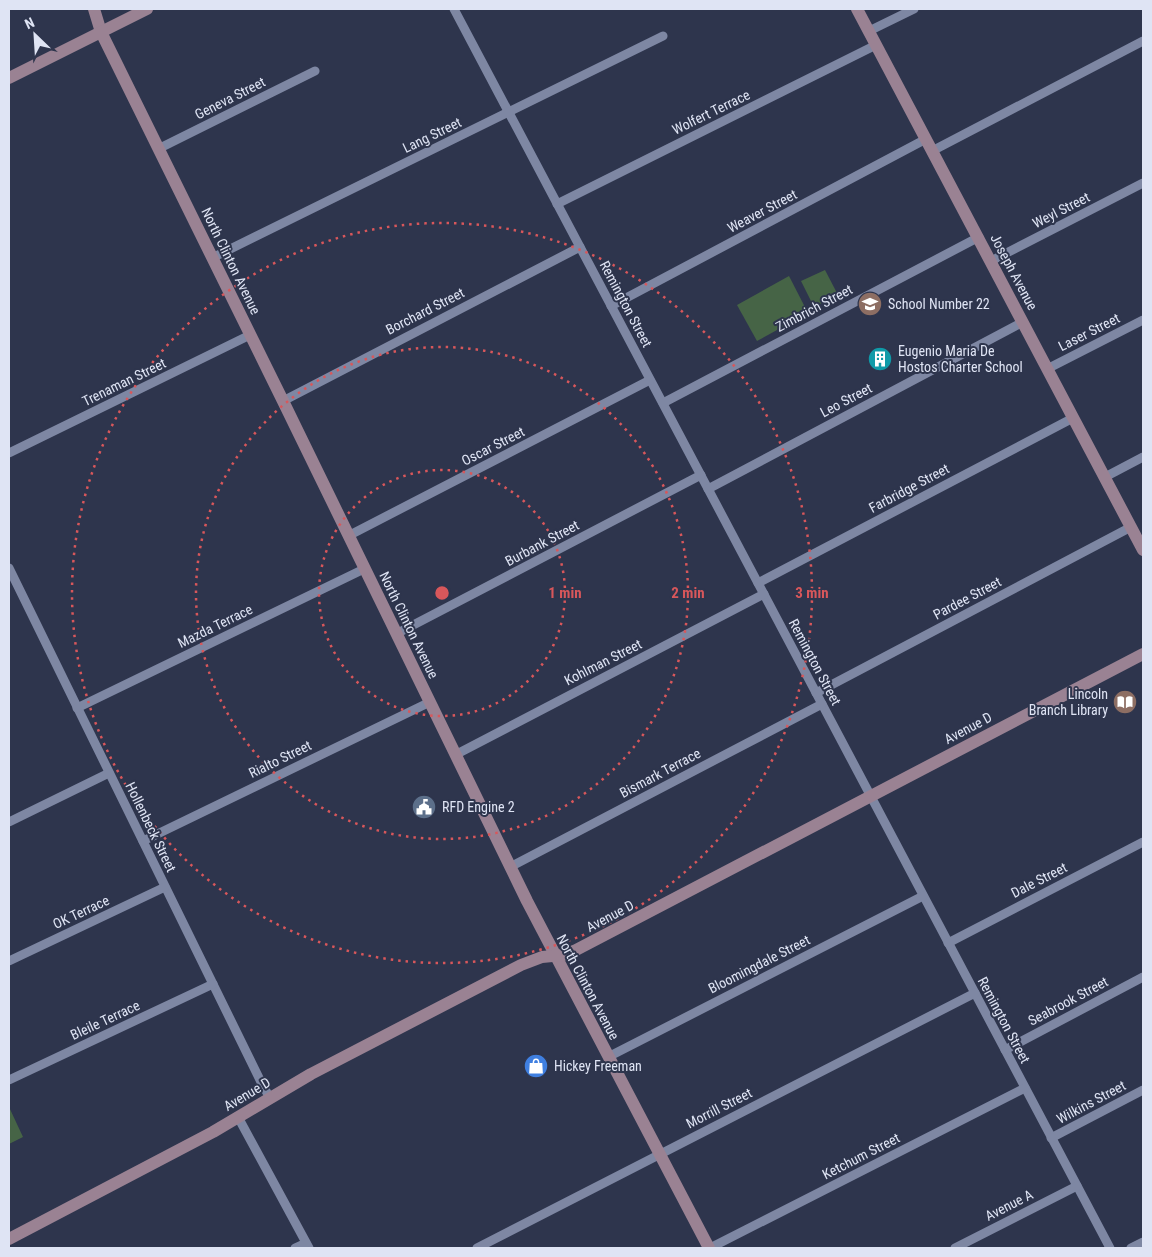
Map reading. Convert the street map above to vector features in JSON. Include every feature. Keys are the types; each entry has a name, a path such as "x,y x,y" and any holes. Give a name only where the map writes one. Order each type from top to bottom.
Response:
{"street":[{"name":"North Clinton Avenue","path":"94,9 101,32 510,866 555,956 710,1248"},
{"path":"9,78 147,9"},
{"name":"Remington Street","path":"454,9 1110,1248"},
{"name":"Joseph Avenue","path":"857,9 1143,550"},
{"path":"869,32 914,9"},
{"name":"Lang Street","path":"212,258 663,36"},
{"name":"Weaver Street","path":"611,306 929,145 1143,41"},
{"name":"Wolfert Terrace","path":"557,204 876,45"},
{"name":"Geneva Street","path":"158,149 315,71"},
{"name":"Weyl Street","path":"991,261 1143,183"},
{"name":"Zimbrich Street","path":"662,403 979,237"},
{"name":"Borchard Street","path":"283,401 580,246"},
{"name":"Laser Street","path":"1047,369 1143,320"},
{"name":"Leo Street","path":"708,489 1023,322"},
{"name":"Trenaman Street","path":"9,453 250,335"},
{"name":"Oscar Street","path":"348,536 650,380"},
{"name":"Farbridge Street","path":"758,583 1072,418"},
{"path":"1105,477 1143,457"},
{"name":"Burbank Street","path":"396,634 701,475"},
{"name":"Pardee Street","path":"816,693 1131,527"},
{"name":"Hollenbeck Street","path":"9,568 270,1098"},
{"name":"Mazda Terrace","path":"77,708 364,569"},
{"name":"Kohlman Street","path":"456,755 764,594"},
{"name":"Avenue D","path":"9,1239 205,1136 316,1072 528,962 542,957 563,955 576,950 1143,654"},
{"name":"Rialto Street","path":"142,841 430,702"},
{"name":"Bismark Terrace","path":"510,866 822,704"},
{"path":"9,822 109,773"},
{"name":"Dale Street","path":"948,943 1143,842"},
{"name":"OK Terrace","path":"9,961 165,887"},
{"name":"Bloomingdale Street","path":"608,1057 923,896"},
{"name":"Seabrook Street","path":"1005,1050 1143,977"},
{"name":"Bleile Terrace","path":"9,1080 213,984"},
{"name":"Morrill Street","path":"477,1248 975,993"},
{"name":"Ketchum Street","path":"710,1248 1025,1088"},
{"name":"Wilkins Street","path":"1051,1138 1143,1090"},
{"path":"238,1117 308,1245 295,1248"},
{"name":"Avenue A","path":"954,1248 1077,1186"},
{"path":"1131,1248 1143,1242"}],"green space":[{"path":"825,270 838,295 814,307 801,281"},
{"path":"789,276 808,313 757,341 737,305"},
{"path":"9,1107 23,1137 9,1144"}],"place":[{"name":"School Number 22","path":"870,304"},
{"name":"Eugenio Maria De Hostos Charter School","path":"880,359"},
{"name":"Lincoln Branch Library","path":"1125,702"},
{"name":"RFD Engine 2","path":"424,807"},
{"name":"Hickey Freeman","path":"536,1066"}]}
